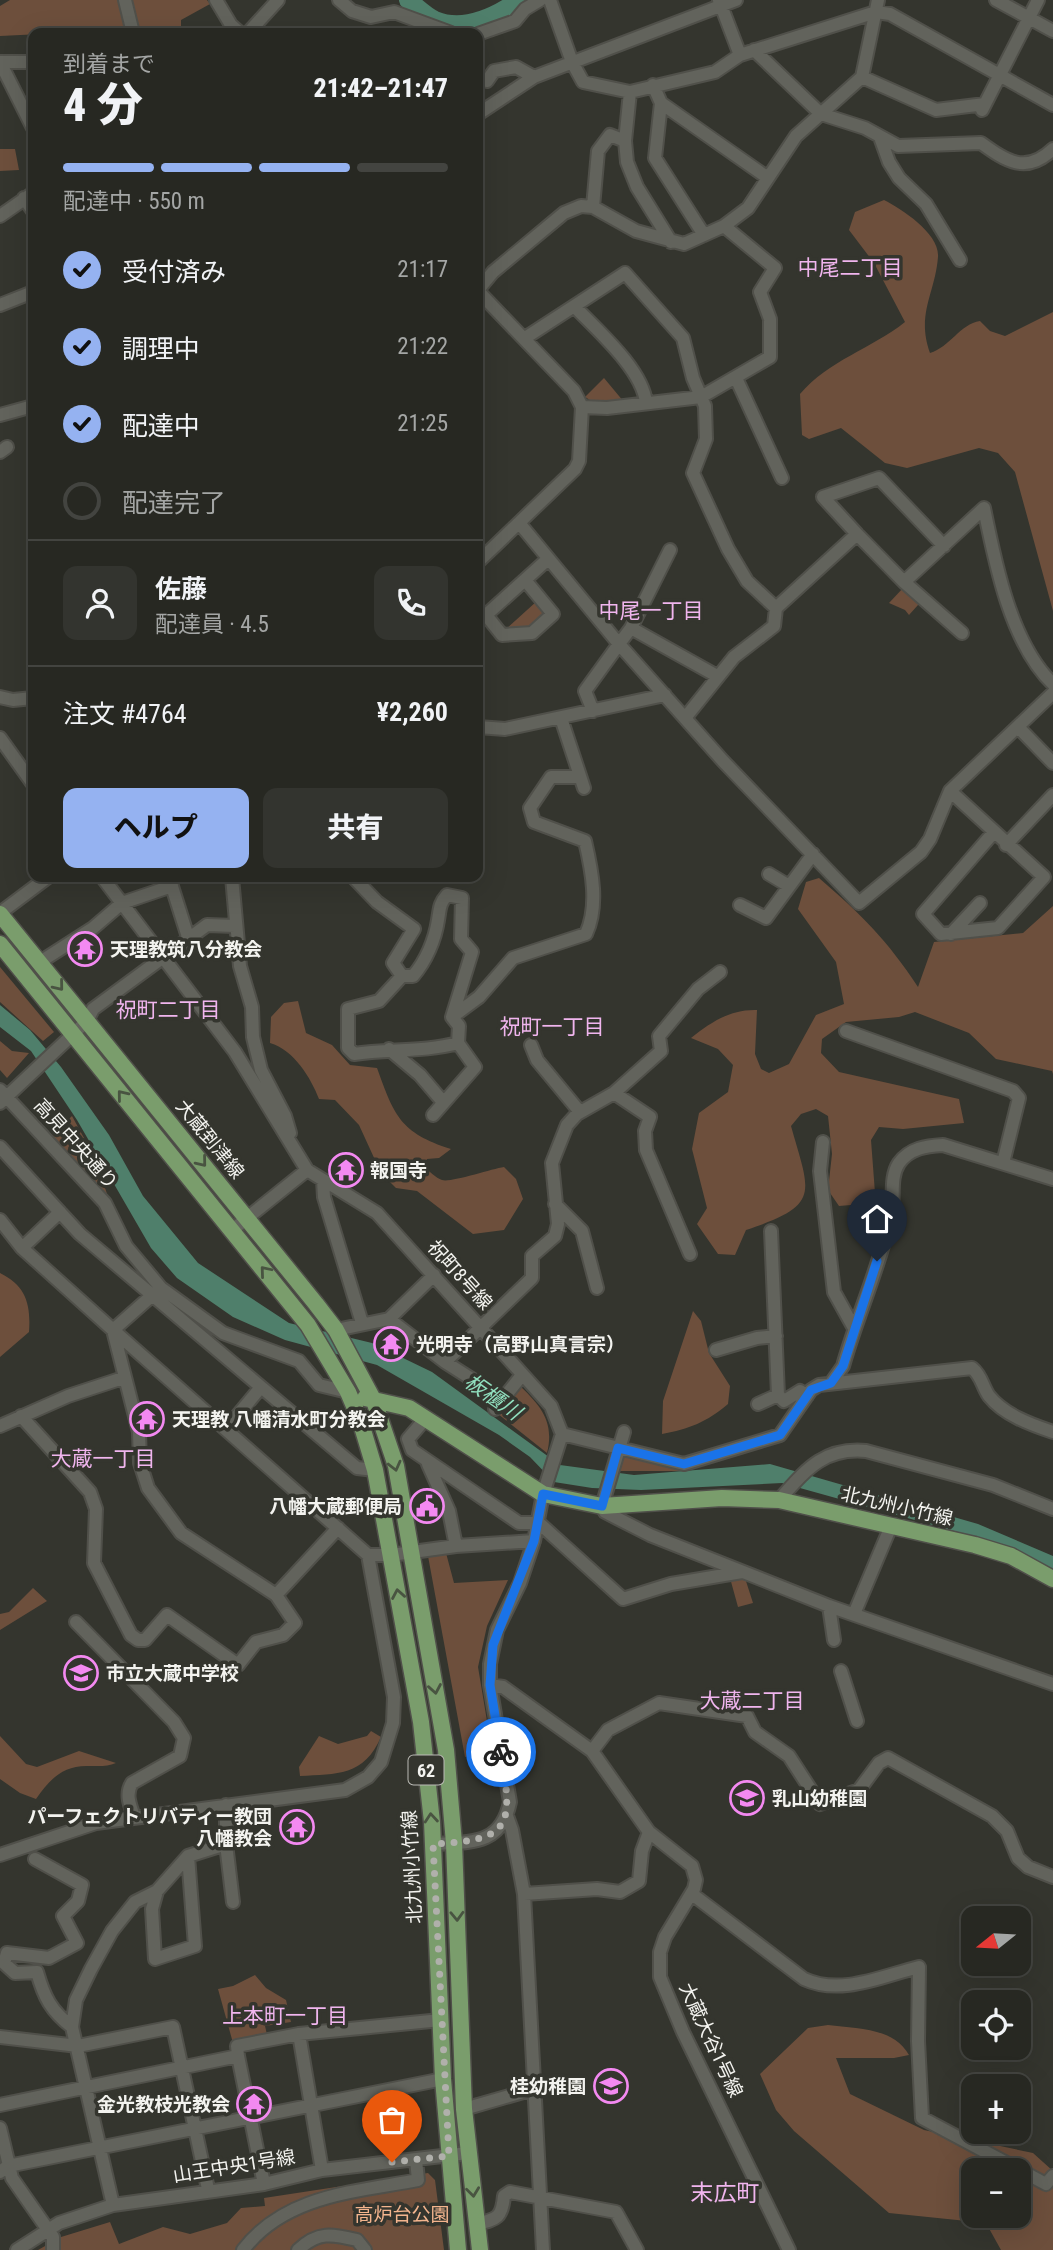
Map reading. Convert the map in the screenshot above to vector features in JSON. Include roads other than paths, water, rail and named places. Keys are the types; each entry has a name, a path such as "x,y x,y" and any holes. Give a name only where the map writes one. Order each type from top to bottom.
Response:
{"main road":[{"name":"大蔵到津線","path":"0,913 336,1330 374,1401"},
{"path":"0,944 307,1325 348,1392"},
{"name":"北九州小竹線","path":"348,1392 374,1401 409,1408 545,1488 604,1501 784,1494 891,1526 1011,1556 1053,1579"},
{"name":"北九州小竹線","path":"348,1392 360,1420 375,1470 421,1722 433,1844 443,2079 458,2250"},
{"name":"62","path":"374,1401 396,1465 446,1750 454,1843 464,2109 480,2250"}],"street":[{"path":"125,0 132,28"},
{"path":"216,0 234,28"},
{"path":"253,28 278,0"},
{"path":"339,0 352,11 371,17 394,12 434,28"},
{"path":"483,32 515,21 525,9 540,0"},
{"path":"550,0 572,62 583,82 630,92 715,72 740,55 877,6"},
{"path":"483,110 505,93 534,77 720,3 736,0"},
{"path":"996,0 1053,31"},
{"path":"862,77 936,110 983,107 1038,0"},
{"path":"720,3 740,55"},
{"path":"877,6 1053,105"},
{"path":"483,284 493,272 564,213 581,206 593,207 625,227 684,244 724,226 748,208 796,136 862,77 877,6"},
{"path":"754,50 821,114 865,128 898,146 972,141 981,144 1001,159 1020,163 1044,159 1053,149"},
{"path":"26,62 0,62 28,118"},
{"path":"483,79 494,71 516,67 534,77"},
{"path":"483,81 505,93"},
{"path":"653,85 661,103 655,158 704,235"},
{"path":"630,92 625,141 627,162 637,187 671,242"},
{"path":"661,103 768,178"},
{"path":"593,207 598,151 610,135 625,141"},
{"path":"880,137 889,162 899,178 926,205 960,260"},
{"path":"0,216 28,197"},
{"path":"582,407 607,408 701,397 770,357 771,319 760,292 775,268 724,226"},
{"path":"524,338 625,273 683,338 693,378 705,406 706,439 692,473 741,570 776,608"},
{"path":"0,304 28,294"},
{"path":"483,295 574,391 582,407 579,461 575,469 483,557"},
{"path":"575,307 622,358 645,392 646,403"},
{"path":"736,378 782,478"},
{"path":"0,415 28,408"},
{"path":"944,546 879,478 822,497 904,582 962,633"},
{"path":"904,582 984,508 996,568 1010,612 1020,634 1053,684"},
{"path":"520,524 685,718 859,904 920,852 930,839 950,791 1053,693"},
{"path":"685,718 734,657 774,626 776,608 857,534"},
{"path":"593,711 585,691 631,628 670,550"},
{"path":"525,580 554,614 532,633 502,635 486,615 548,559"},
{"path":"631,628 717,676"},
{"path":"483,727 505,729 665,695"},
{"path":"0,696 13,700 28,698"},
{"path":"452,1017 479,997 513,958 586,934 594,917 590,865 585,841 534,822 530,808 551,777 582,783 561,718"},
{"path":"1019,728 1052,760"},
{"path":"0,738 28,777"},
{"path":"950,791 994,832 1006,845 1049,872 999,928 941,934 923,914 994,832"},
{"path":"1006,845 1053,795"},
{"path":"740,905 766,918 813,854"},
{"path":"769,874 789,886"},
{"path":"0,913 41,882"},
{"path":"106,882 235,1052 307,1170 232,1231"},
{"path":"40,962 93,928 122,902 168,882"},
{"path":"170,882 188,937"},
{"path":"232,882 235,926 261,1070 285,1116 294,1150"},
{"path":"359,882 377,902 414,929 393,963 402,976"},
{"path":"452,1017 472,952 461,939 462,898 447,895 439,904 438,921 420,968 413,976 402,976 379,1001 348,1009 351,1052 354,1054 389,1049 441,1048 458,1043"},
{"path":"950,934 980,903"},
{"path":"2,1097 37,1069 87,1021 93,1009 188,937 207,925 235,926"},
{"path":"445,1362 532,1278 532,1256 555,1236 558,1224 552,1163 567,1125 580,1112 614,1093 661,1051 659,1037 698,989 720,972"},
{"path":"433,1115 475,1067 458,1043 458,1026 452,1017"},
{"path":"846,1031 1013,1091 1019,1098 1003,1163"},
{"path":"531,1045 537,1060 580,1112"},
{"path":"389,1049 420,1075 443,1102"},
{"path":"614,1093 650,1117 645,1131 646,1150 690,1254"},
{"name":"高見中央通り","path":"2,1097 105,1203 125,1246 156,1292 223,1333 299,1361 319,1385 348,1392"},
{"path":"823,1142 820,1171 834,1293 854,1328"},
{"path":"831,1383 843,1366 892,1214 893,1181 898,1164 910,1152 926,1146 943,1145 1053,1179"},
{"path":"0,1147 80,1234 156,1292 261,1387 357,1468 375,1470"},
{"name":"祝町8号線","path":"307,1170 377,1213 551,1406 562,1434"},
{"path":"323,1180 324,1197 362,1324"},
{"path":"555,1204 582,1231 597,1289"},
{"path":"22,1248 60,1212"},
{"path":"0,1220 5,1233 368,1555 394,1697 393,1723 381,1762 368,1777 345,1790 96,1823 0,1855"},
{"path":"771,1231 778,1395 784,1402 800,1391 807,1395"},
{"path":"336,1330 389,1318 434,1275"},
{"path":"113,1330 156,1292"},
{"path":"389,1318 499,1404 522,1375"},
{"path":"21,1416 90,1492 96,1509 94,1563 97,1574 131,1635 138,1640 145,1640 167,1615 237,1665 256,1642 283,1634 295,1623 276,1595 190,1541 166,1516 148,1488 140,1463 139,1432 123,1378 113,1330"},
{"path":"716,1350 757,1338 776,1336"},
{"path":"433,1844 489,1837 507,1816 510,1802 490,1685 490,1664 497,1630 520,1583 534,1541 545,1488 562,1434 684,1464 771,1440 780,1435 807,1395 819,1385 972,1368 979,1374 989,1396 1000,1406 1016,1417 1053,1432"},
{"path":"0,1426 123,1378"},
{"path":"227,1428 261,1387"},
{"path":"758,1404 778,1395"},
{"path":"426,1418 408,1439 412,1450 428,1464 519,1523 539,1523 623,1599 671,1584 743,1572"},
{"path":"624,1432 604,1501 605,1512 650,1535 829,1606 1053,1684"},
{"path":"784,1494 822,1458 846,1450 866,1451 993,1485 1053,1509"},
{"path":"428,1464 449,1511 456,1546"},
{"path":"855,1614 891,1526"},
{"path":"276,1595 338,1528"},
{"path":"368,1555 534,1541"},
{"path":"829,1606 834,1640"},
{"path":"76,1622 174,1722 184,1738 180,1756 132,1783 127,1796 134,1817"},
{"path":"841,1671 857,1721"},
{"path":"490,1685 503,1687 592,1751 649,1832 692,1866 696,1880 692,1894 804,1979 819,1986 839,1988 919,1967 918,2052 922,2118 1046,2184 1053,2176"},
{"path":"592,1751 608,1730 659,1703 747,1716 755,1732 789,1756 820,1804 859,1790 879,1763 888,1758 992,1816 1007,1831 1018,1858 1028,1867 1053,1877"},
{"path":"226,1805 226,1844 233,1902"},
{"path":"507,1816 524,1894 537,2088 543,2250"},
{"path":"524,1894 597,1889 620,1892 631,1889 641,1873 642,1851 649,1832"},
{"path":"113,2205 72,2027 76,2000 112,1931 135,1902 157,1891 187,1856 226,1844"},
{"path":"157,1891 152,1909 155,1959 195,1946 187,1856"},
{"path":"35,1859 82,1885 78,1901 63,1916 77,1943 49,1958 7,1953 4,1963 15,1973 37,1972 43,1995 53,2012 72,2027"},
{"name":"大蔵大谷1号線","path":"692,1894 665,1937 660,1952 660,1977 683,2032 789,2250"},
{"path":"264,2183 237,2046 299,2034 441,2020"},
{"path":"0,2037 78,2046 173,2028 208,2189"},
{"path":"299,2034 322,2170"},
{"path":"0,2105 238,2056"},
{"path":"4,2169 309,2104 443,2079"},
{"path":"464,2109 537,2088"},
{"path":"0,2128 4,2169 53,2237 54,2250"},
{"name":"山王中央1号線","path":"17,2250 46,2229 113,2205 208,2189 264,2183 322,2170 468,2154"},
{"path":"243,2250 275,2220 293,2208 334,2194 418,2180 416,2160"},
{"path":"477,2224 498,2219 503,2213 504,2196 510,2192 615,2212 637,2250"},
{"path":"298,2250 310,2238 333,2235 357,2240 365,2250"}],"waterway":[{"path":"408,0 435,20 457,24 490,17 519,0"}],"place":[{"name":"天理教筑八分教会","path":"85,949"},
{"name":"報国寺","path":"346,1170"},
{"name":"光明寺（高野山真言宗）","path":"391,1344"},
{"name":"天理教 八幡清水町分教会","path":"147,1419"},
{"name":"八幡大蔵郵便局","path":"427,1506"},
{"name":"市立大蔵中学校","path":"81,1673"},
{"name":"乳山幼稚園","path":"747,1798"},
{"name":"パーフェクトリバティー教団 八幡教会","path":"297,1827"},
{"name":"桂幼稚園","path":"611,2086"},
{"name":"金光教枝光教会","path":"254,2104"}],"district":[{"name":"中尾二丁目","path":"850,268"},
{"name":"中尾一丁目","path":"651,611"},
{"name":"祝町二丁目","path":"168,1010"},
{"name":"祝町一丁目","path":"552,1027"},
{"name":"大蔵一丁目","path":"103,1459"},
{"name":"大蔵二丁目","path":"752,1701"},
{"name":"上本町一丁目","path":"285,2016"},
{"name":"末広町","path":"725,2193"}],"water label":[{"name":"板櫃川","path":"493,1397"}],"park label":[{"name":"高炉台公園","path":"402,2214"}]}
